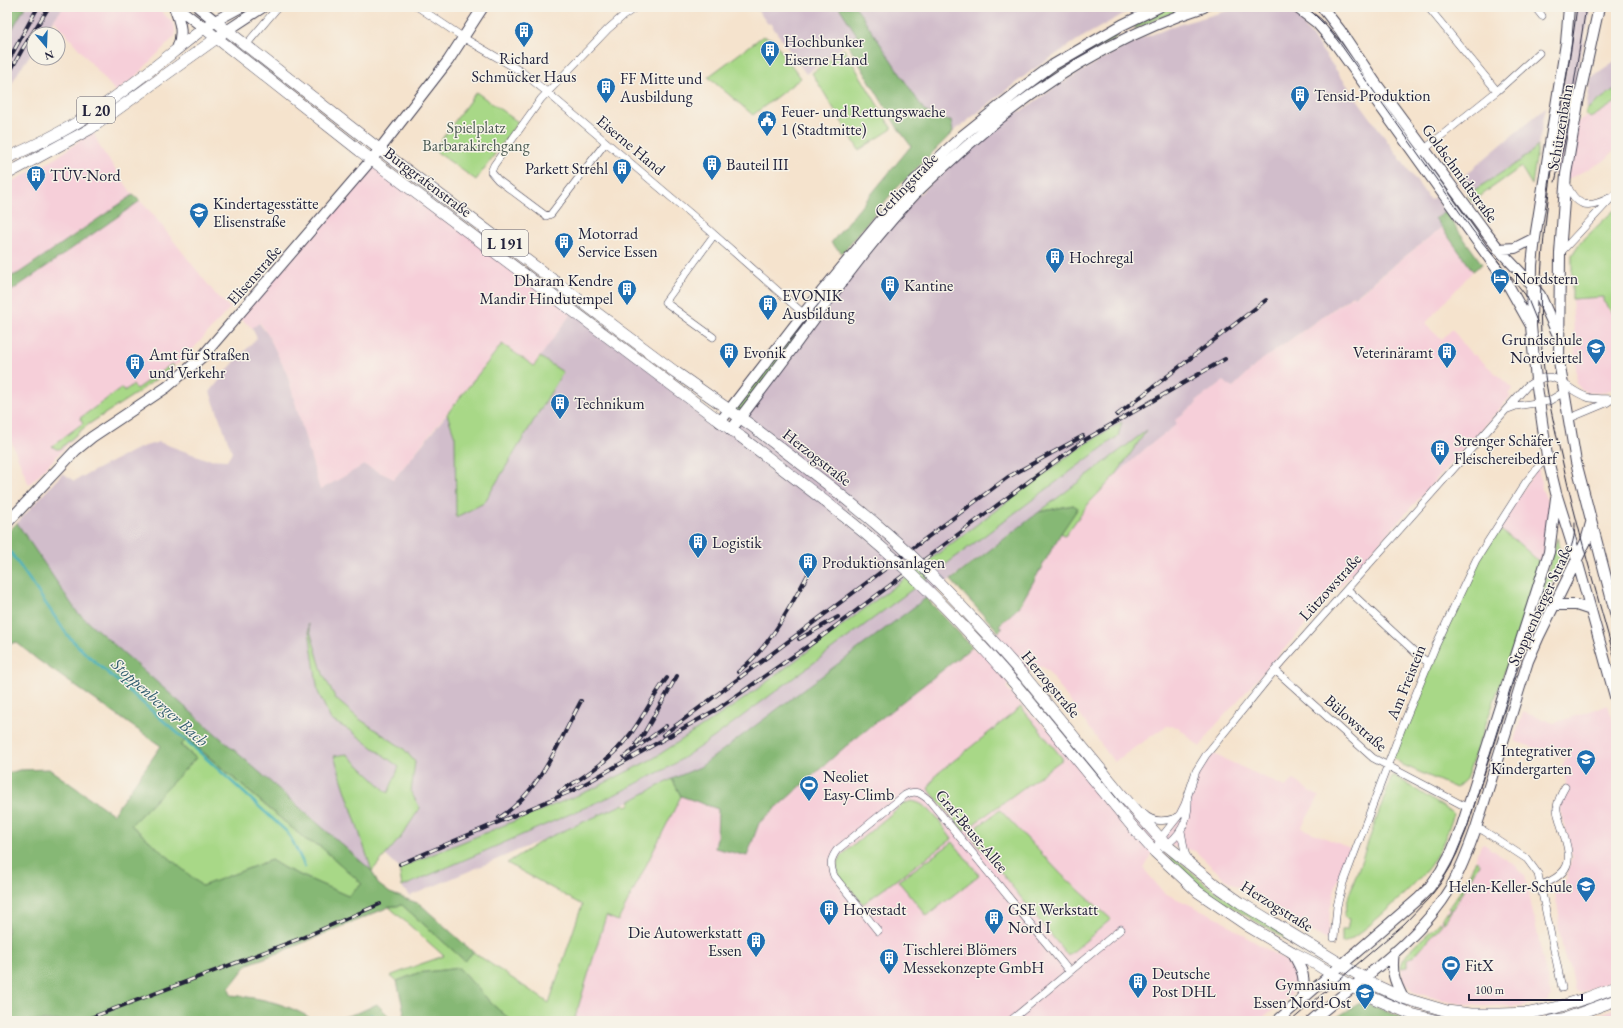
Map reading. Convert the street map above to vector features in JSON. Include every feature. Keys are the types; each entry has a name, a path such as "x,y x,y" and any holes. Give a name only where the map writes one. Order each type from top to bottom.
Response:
{"main road":[{"path":"174,7 181,29 181,36 177,49"},
{"name":"Burggrafenstraße","path":"177,7 372,159 720,422"},
{"name":"Burggrafenstraße","path":"198,7 379,149 728,411"},
{"path":"215,21 241,7"},
{"path":"228,30 263,7"},
{"name":"Elisenstraße","path":"7,523 81,446 167,387 202,356 372,159 446,64 483,7"},
{"name":"Gerlingstraße","path":"720,422 804,313 911,184 962,136 1013,94 1053,65 1122,25 1159,7"},
{"name":"Gerlingstraße","path":"731,430 813,322 832,294 893,219 918,191 976,138 1032,94 1090,56 1130,36 1180,14 1204,7"},
{"name":"Goldschmidtstraße","path":"1296,7 1317,23 1337,46 1507,283 1531,326"},
{"name":"Goldschmidtstraße","path":"1322,7 1340,30 1375,82 1498,249 1544,300 1558,336"},
{"name":"Schützenbahn","path":"1535,238 1566,43 1569,7"},
{"name":"Schützenbahn","path":"1560,253 1566,182 1578,103 1599,7"},
{"name":"L 20","path":"7,158 59,133 87,117 215,21"},
{"name":"L 20","path":"7,174 84,134 228,30"},
{"path":"1498,249 1515,248 1535,238"},
{"name":"Stoppenberger Straße","path":"1535,238 1531,326 1538,403 1547,456 1557,496 1578,560 1616,700"},
{"name":"Stoppenberger Straße","path":"1311,1021 1394,952 1425,922 1451,886 1468,851 1476,828 1528,661 1586,541 1591,523 1576,462 1570,418 1562,381 1558,336 1560,253"},
{"name":"Herzogstraße","path":"728,411 752,426 837,492 911,555 950,593 1025,677 1121,794 1163,842 1217,886 1258,915 1363,978 1403,998 1447,1011 1471,1014 1530,1013 1565,1005 1616,986"},
{"name":"Herzogstraße","path":"720,422 853,523 910,573 969,632 1015,684 1136,831 1155,852 1198,892 1248,926 1292,952 1314,962 1352,987 1389,1006 1411,1014 1438,1021"},
{"name":"Stoppenberger Straße","path":"1277,1021 1302,999 1336,977 1342,966 1429,888 1452,851 1468,808 1549,552 1557,496"},
{"path":"1591,523 1616,616"},
{"path":"1554,605 1576,605 1591,610"},
{"path":"1292,952 1302,969 1304,978 1302,999"},
{"path":"1394,952 1393,973 1395,982 1403,998"},
{"path":"1552,1021 1567,1019 1616,1000"}],"street":[{"path":"246,45 278,7"},
{"name":"Eiserne Hand","path":"418,7 464,38 522,72 606,142 813,322"},
{"path":"606,142 551,214 546,216 498,180 492,172 494,165 541,99 608,29 636,7"},
{"path":"1428,7 1497,91"},
{"path":"1534,7 1542,16"},
{"path":"1415,156 1425,150 1497,91 1539,53"},
{"path":"1566,182 1572,196 1576,200 1586,205 1597,204 1615,196"},
{"path":"1560,253 1615,196"},
{"path":"713,337 665,302 714,235"},
{"path":"1536,380 1551,377 1562,381 1576,392 1587,397 1614,398"},
{"name":"Lützowstraße","path":"1155,852 1180,814 1196,771 1206,755 1275,670 1527,386 1536,380"},
{"path":"1508,409 1516,406 1549,401 1564,392"},
{"path":"1570,418 1606,403 1614,398"},
{"name":"Am Freistein","path":"1334,938 1335,916 1341,889 1436,645 1476,560 1526,482 1547,456"},
{"path":"1347,589 1419,656 1429,663"},
{"name":"Bülowstraße","path":"1275,670 1373,758 1468,808"},
{"path":"1541,885 1560,875 1566,867 1569,858 1556,808 1561,793 1565,787"},
{"name":"Graf-Beust-Allee","path":"878,931 834,876 831,868 831,858 837,850 900,799 910,792 916,792 922,794 930,801 1069,971"},
{"path":"1121,794 1131,798 1147,817 1151,819 1164,822 1176,818"},
{"name":"Lützowstraße","path":"1163,842 1181,831 1189,809 1188,794"},
{"path":"1476,828 1484,831 1527,859 1538,874 1562,988"},
{"path":"1181,831 1185,853 1191,865"},
{"path":"1010,1021 1121,929"}],"shaded area":[{"path":"25,7 65,7 60,11 50,26 26,26 26,61 7,92 7,38"},
{"path":"65,7 157,7 174,24 175,36 132,80 116,92 66,34 66,26 59,26 54,20 60,11"},
{"path":"755,7 1136,7 1079,39 1031,71 953,132 935,127 920,119 869,27 806,74 770,23 768,24"},
{"path":"1241,7 1280,7 1297,16 1430,200 1435,197 1445,212 1435,218 1442,227 1354,297 1353,295 1259,362 1232,388 1224,381 1196,401 1197,403 1175,420 1177,424 1146,448 1115,476 1089,503 1039,512 700,767 603,814 410,896 402,887 614,795 671,766 713,738 1117,436 1122,422 1083,445 744,699 654,758 593,789 399,868 385,855 401,837 411,792 415,762 336,700 323,674 309,628 331,720 351,731 399,767 388,793 347,754 335,756 372,871 77,612 17,523 63,473 74,481 139,448 159,442 206,459 227,460 232,452 210,392 230,367 257,338 252,328 259,323 268,335 287,374 320,490 364,465 394,479 447,414 455,437 456,517 484,503 563,372 540,357 573,311 731,430 893,219 1001,117 1021,111 1060,84 1108,56 1143,38 1177,25"},
{"path":"1575,7 1590,7 1561,174 1549,173 1570,46"},
{"path":"1616,60 1616,88 1586,110 1591,78"},
{"path":"1616,102 1616,149 1604,161 1566,180 1576,123 1588,116 1590,118 1594,116"},
{"path":"1546,107 1538,146 1520,161 1468,194 1458,181"},
{"name":"TÜV-Nord","path":"93,131 100,147 133,195 19,273 10,277 7,274 7,184 53,160"},
{"path":"371,162 573,311 534,366 502,344 394,479 364,465 320,490 287,374 268,335 260,323 252,328 240,318"},
{"path":"140,201 151,212 217,296 230,308 183,360 82,430 29,485 7,431 7,294"},
{"path":"1442,227 1473,271 1425,324 1442,340 1452,329 1472,355 1475,355 1513,389 1508,394 1511,396 1215,726 1200,747 1178,727 1166,726 1114,762 1048,671 1043,667 1036,666 1029,669 1006,687 1019,703 1121,795 1160,839 1144,869 1164,893 1221,919 1242,934 1286,961 1297,975 1297,983 1290,996 1260,1021 574,1021 606,916 619,921 681,796 718,809 717,838 715,847 747,856 759,823 846,746 972,647 977,652 1002,629 999,625 1019,607 1061,533 1065,535 1089,503 1115,476 1176,424 1175,420 1197,403 1196,401 1224,381 1232,388 1259,362 1354,295 1355,297","holes":["903,804 952,839 894,880 837,864 842,855","1062,875 1110,920 1068,956"]},
{"name":"Grundschule Nordviertel","path":"1603,297 1612,313 1616,309 1616,388 1601,393 1592,393 1584,391 1577,385 1572,299"},
{"path":"1538,467 1542,489 1553,514 1543,565 1515,540 1497,528"},
{"path":"1608,705 1616,730 1616,978 1578,993 1575,990 1570,966 1565,960 1558,925 1559,915 1554,890 1566,880 1572,857 1559,808 1566,785 1566,769 1560,771 1566,758 1514,741 1523,712 1554,723"},
{"path":"1209,752 1285,787 1294,780 1319,797 1301,828 1350,848 1336,885 1330,909 1328,941 1225,879 1195,851 1167,845 1161,839 1174,824 1197,771"},
{"path":"1484,844 1516,866 1525,876 1551,996 1548,1002 1521,1006 1480,1006 1449,1002 1413,992 1406,984 1402,976 1401,964 1403,960 1438,923 1455,900 1471,871 1481,845"},
{"path":"1616,1008 1616,1021 1581,1021 1604,1013"}],"green space":[{"path":"7,7 25,7 7,38"},
{"path":"839,7 856,7 924,110 936,118 951,120 953,132 893,192 842,253 831,243 911,146 897,127 847,43 857,35"},
{"path":"1170,7 1184,7 1135,29 1135,26"},
{"path":"763,36 772,39 801,78 753,115 708,77"},
{"path":"1111,36 1117,37 1058,71 998,114 949,156 915,188 889,217 869,247 740,418 729,411 826,286 889,214 937,163 957,144 1017,97 1085,50"},
{"path":"844,49 892,129 859,150 812,73"},
{"path":"1616,88 1616,102 1590,118 1586,114 1586,110"},
{"name":"Spielplatz Barbarakirchgang","path":"476,92 518,122 476,180 434,150"},
{"path":"1538,146 1532,185 1521,167 1472,202 1468,194 1520,161"},
{"path":"133,195 140,201 7,294 7,274 10,277 19,273"},
{"path":"1614,210 1616,214 1616,309 1612,313 1603,301 1603,297 1572,299 1572,255 1579,244"},
{"path":"1445,212 1482,264 1473,271 1435,218"},
{"path":"502,344 534,366 540,357 563,372 484,503 456,517 455,437 447,414"},
{"path":"172,364 174,366 137,393 86,426 60,449 56,449 52,446 83,423 80,418 122,388 124,391 133,385 136,389"},
{"path":"1122,422 1118,436 713,738 671,766 614,795 402,887 399,868 593,789 654,758 744,699 1083,445"},
{"path":"1147,430 1115,476 1089,503 1065,536 1061,533 1078,508 1073,505 1039,512"},
{"path":"1073,505 1078,508 1061,533 1019,607 999,625 1002,629 999,632 951,580 1039,512"},
{"path":"17,523 77,612 372,871 378,884 390,893 420,904 473,952 465,961 402,905 389,907 248,964 229,988 231,995 264,1000 285,1006 315,1021 7,1021 7,772 10,773 19,770 49,769 113,814 161,746 38,660 16,642 7,645 7,533","holes":["188,739 306,840 321,847 362,884 348,896 284,868 271,860 202,886 131,825 196,758 180,745"]},
{"path":"1497,528 1515,540 1543,565 1466,779 1456,788 1403,765 1392,757 1477,561"},
{"path":"1557,538 1563,560 1530,624 1552,558"},
{"path":"926,598 972,647 846,746 759,823 747,856 715,848 717,838 718,809 681,796 672,779 700,767"},
{"path":"308,624 323,674 336,699 358,718 404,749 415,762 411,792 420,808 401,837 372,871 334,756 347,754 388,793 399,767 351,731 331,720 318,692"},
{"path":"1021,707 1063,759 964,831 928,789 937,774"},
{"path":"187,739 306,840 321,847 362,884 348,896 284,868 271,860 202,886 131,825 196,758 180,744"},
{"path":"1392,776 1395,776 1454,814 1442,846 1425,872 1374,922 1349,940 1342,943 1342,930 1347,930 1349,919 1344,917 1349,895"},
{"path":"672,779 681,796 618,921 606,916 574,1021 512,1021 493,1005 459,968 418,973 397,981 390,976 444,956 389,907 402,905 465,961 473,952 549,1003 582,905 507,863 545,839 624,804 626,806 631,804 630,801"},
{"path":"911,801 924,806 929,810 952,839 863,904 838,874 837,864 842,855 903,804"},
{"path":"1000,810 1062,875 1111,919 1068,956 969,833"},
{"path":"953,842 979,875 927,916 898,881"},
{"path":"1169,853 1209,887 1322,957 1321,960 1215,897 1191,879 1172,861"},
{"path":"1476,860 1479,864 1444,923 1442,922 1444,918 1441,919 1446,912 1448,913 1451,909 1449,907 1462,889"},
{"path":"1439,922 1442,924 1414,956 1407,959 1407,967 1401,968 1402,962 1406,956"},
{"path":"459,968 493,1005 512,1021 406,1021 397,981 418,973"},
{"name":"Gymnasium Essen Nord-Ost","path":"1366,1003 1410,1021 1331,1021 1358,1004"},
{"path":"377,1004 394,1021 331,1021 360,1012"}],"waterway":[{"name":"Stoppenberger Bach","path":"7,547 68,636 85,653 196,749 287,832 305,867"},
{"name":"Stoppenberger Bach","path":"371,1015 376,1021"}],"tram line":[{"path":"1307,7 1327,27 1341,45 1473,231 1527,297 1538,324"},
{"path":"1577,7 1547,212 1541,295 1541,337 1548,396 1554,426 1573,507 1616,663"},
{"path":"1555,182 1566,135 1586,7"},
{"path":"1291,1021 1404,924 1429,898 1451,866 1468,825 1525,641 1570,550 1575,532 1575,523"}],"railway":[{"path":"7,63 38,7"},
{"path":"7,77 23,48 49,7"},
{"path":"1117,415 1266,300"},
{"path":"400,864 574,790 719,708 821,637 1083,441 1225,359"},
{"path":"663,735 1008,477 1083,436"},
{"path":"738,672 761,650 771,637 788,611 811,569"},
{"path":"799,639 838,617"},
{"path":"636,744 643,735 677,676"},
{"path":"559,792 589,773 608,758 625,741 667,678"},
{"path":"499,818 526,795 537,780 556,749 581,701"},
{"path":"624,757 666,726"},
{"path":"82,1021 304,937 380,904"}],"place":[{"name":"Richard Schmücker Haus","path":"524,48"},
{"name":"Hochbunker Eiserne Hand","path":"770,67"},
{"name":"FF Mitte und Ausbildung","path":"606,104"},
{"name":"Tensid-Produktion","path":"1300,112"},
{"name":"Feuer- und Rettungswache 1 (Stadtmitte)","path":"767,137"},
{"name":"Bauteil III","path":"712,181"},
{"name":"Parkett Strehl","path":"622,185"},
{"name":"TÜV-Nord","path":"36,192"},
{"name":"Kindertagesstätte Elisenstraße","path":"199,229"},
{"name":"Motorrad Service Essen","path":"564,259"},
{"name":"Hochregal","path":"1055,274"},
{"name":"Nordstern","path":"1500,295"},
{"name":"Kantine","path":"890,302"},
{"name":"Dharam Kendre Mandir Hindutempel","path":"627,306"},
{"name":"EVONIK Ausbildung","path":"768,321"},
{"name":"Grundschule Nordviertel","path":"1596,365"},
{"name":"Evonik","path":"729,369"},
{"name":"Veterinäramt","path":"1447,369"},
{"name":"Amt für Straßen und Verkehr","path":"135,380"},
{"name":"Technikum","path":"560,420"},
{"name":"Strenger Schäfer - Fleischereibedarf","path":"1440,466"},
{"name":"Logistik","path":"698,559"},
{"name":"Produktionsanlagen","path":"808,579"},
{"name":"Integrativer Kindergarten","path":"1586,776"},
{"name":"Neoliet Easy-Climb","path":"809,802"},
{"name":"Helen-Keller-Schule","path":"1586,903"},
{"name":"Hovestadt","path":"829,926"},
{"name":"GSE Werkstatt Nord I","path":"994,935"},
{"name":"Die Autowerkstatt Essen","path":"756,958"},
{"name":"Tischlerei Blömers Messekonzepte GmbH","path":"889,975"},
{"name":"FitX","path":"1451,982"},
{"name":"Deutsche Post DHL","path":"1138,999"},
{"name":"Gymnasium Essen Nord-Ost","path":"1365,1010"}]}
